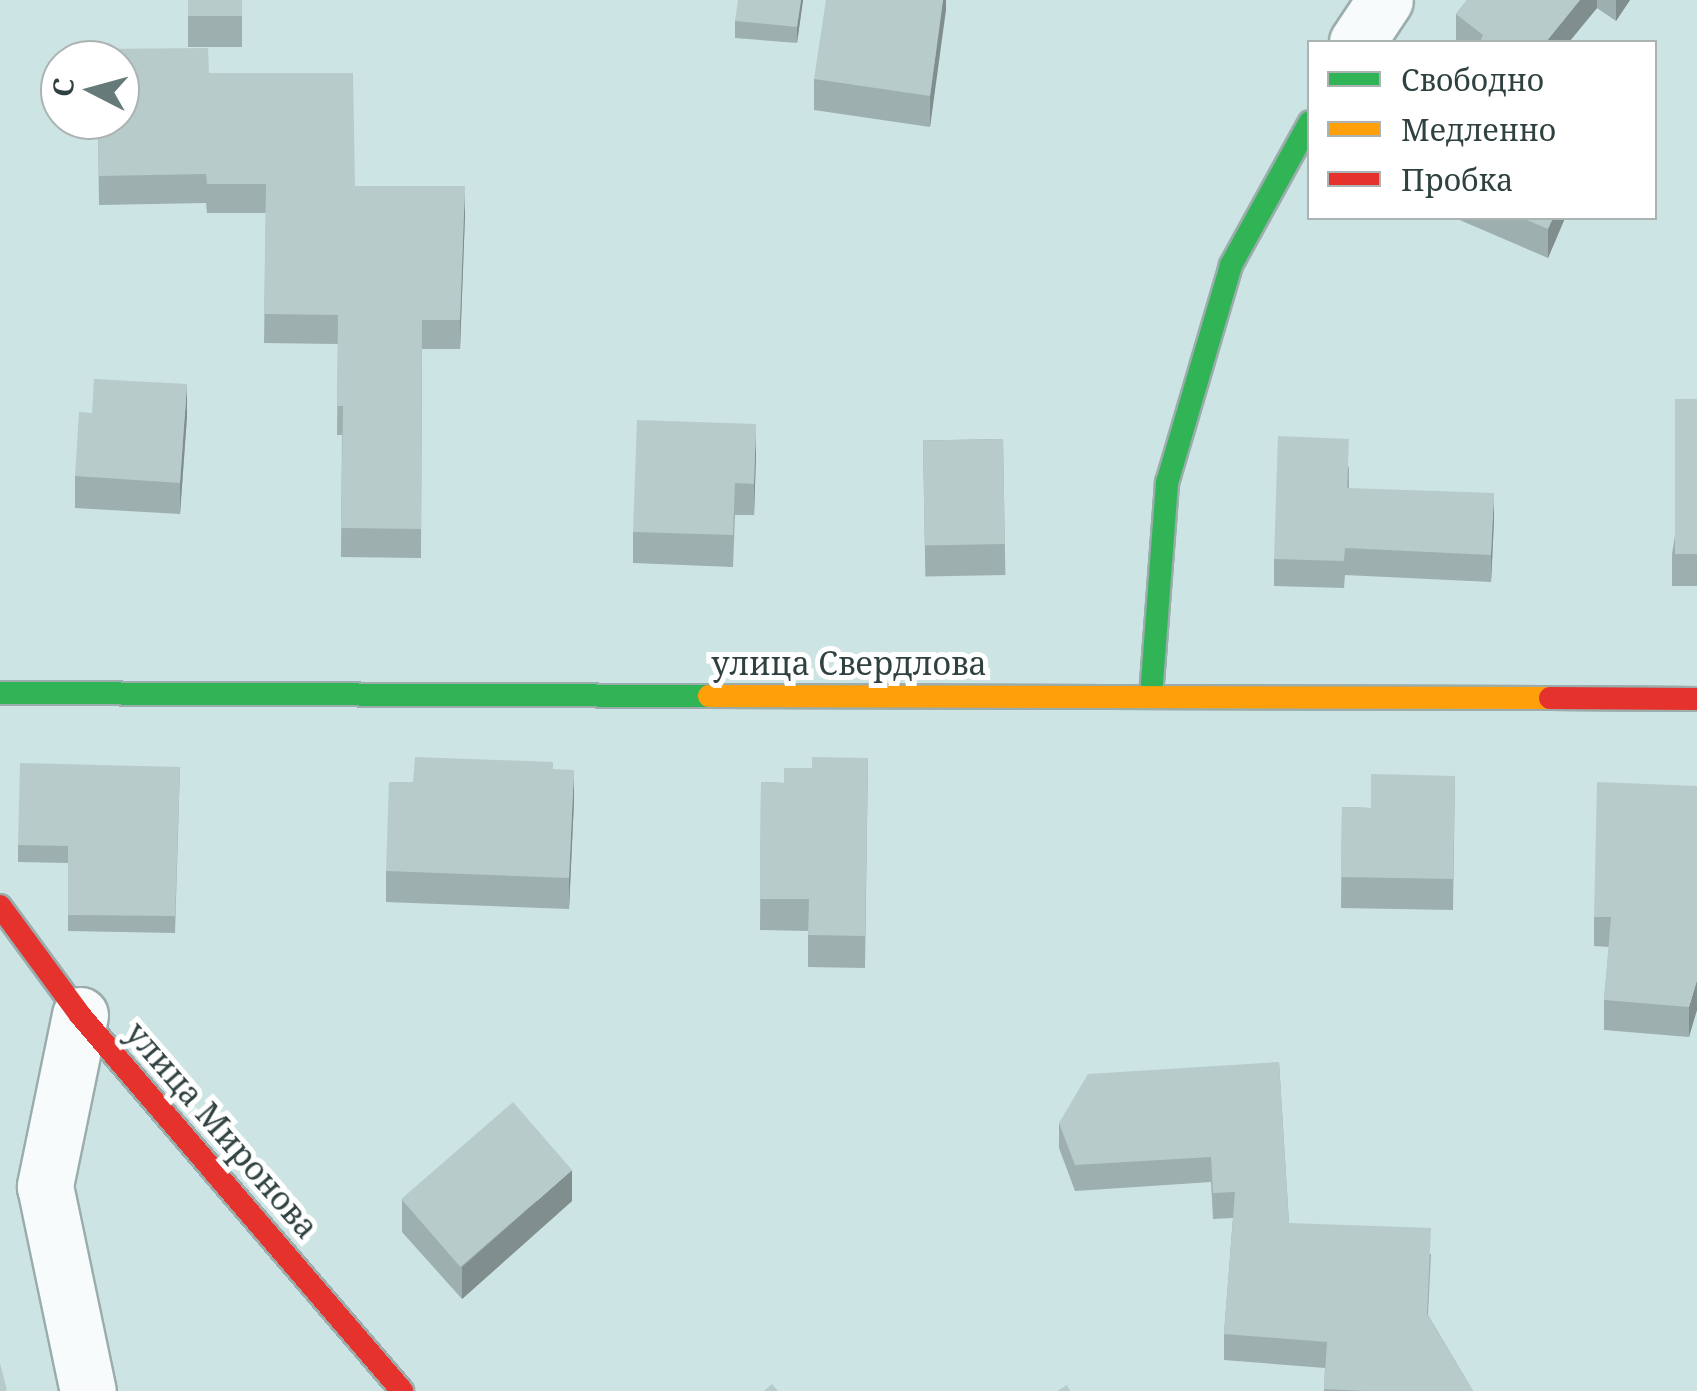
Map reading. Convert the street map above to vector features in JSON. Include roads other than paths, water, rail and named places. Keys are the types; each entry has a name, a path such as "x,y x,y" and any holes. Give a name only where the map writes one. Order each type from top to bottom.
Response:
{"street":[{"path":"1358,40 1385,0"},
{"path":"1151,696 1167,482 1230,266 1307,127"},
{"name":"улица Свердлова","path":"0,693 1697,699"},
{"name":"улица Миронова","path":"0,906 80,1015 402,1391"},
{"path":"80,1015 44,1186 88,1391"}]}
